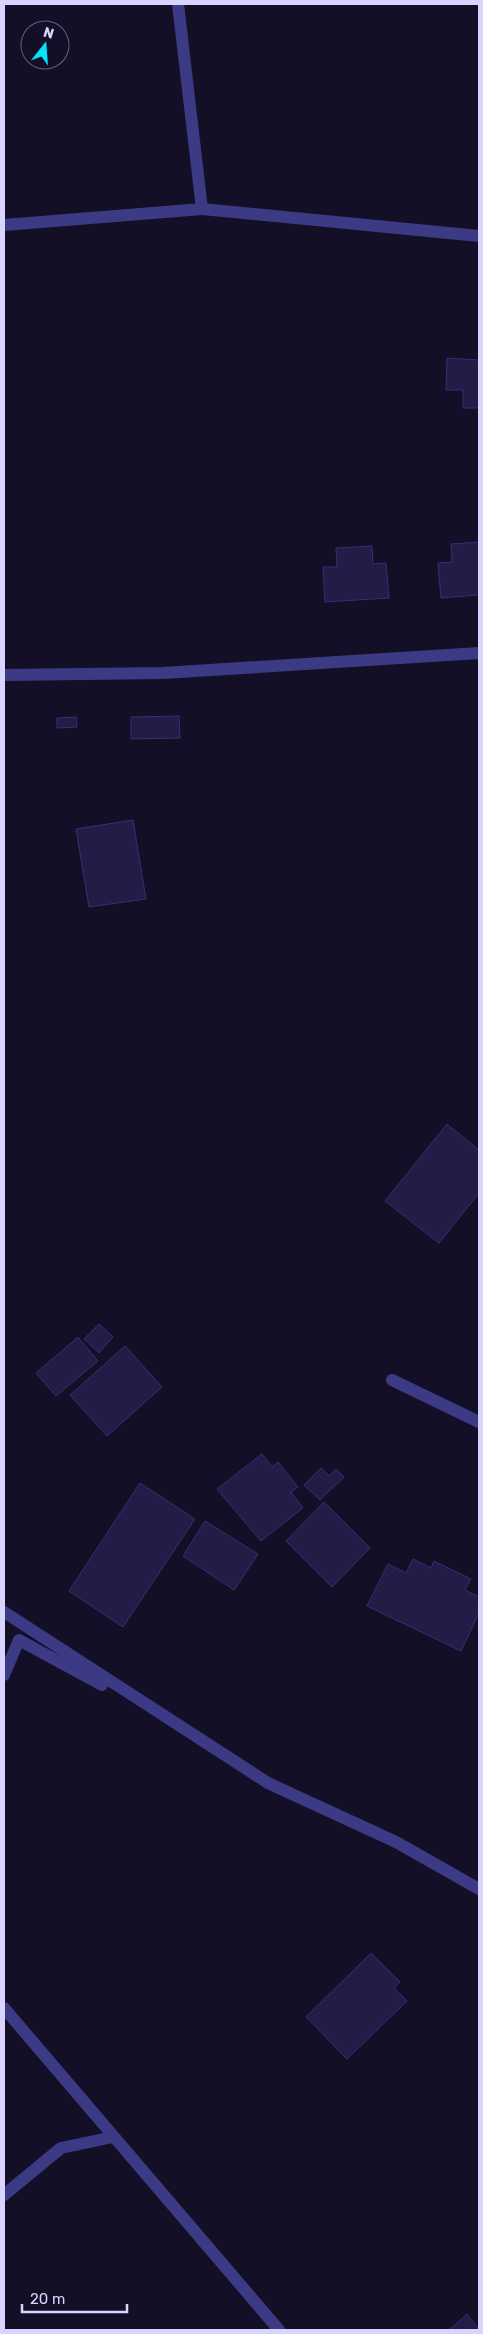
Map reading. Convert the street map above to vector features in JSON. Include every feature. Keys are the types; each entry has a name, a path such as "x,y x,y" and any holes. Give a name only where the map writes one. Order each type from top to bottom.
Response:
{"street":[{"path":"178,4 202,209"},
{"path":"4,225 202,209 479,236"},
{"path":"4,676 163,673 479,653"},
{"path":"392,1380 479,1422"},
{"path":"4,1612 268,1783 396,1842"},
{"path":"4,1675 19,1640 396,1842 479,1890"},
{"path":"4,2008 280,2330"},
{"path":"4,2195 61,2148 113,2137"}],"building":[{"path":"447,358 479,360 479,408 463,408 463,390 446,390"},
{"path":"479,542 479,595 441,598 438,563 452,562 451,544"},
{"path":"372,546 373,564 386,563 389,598 325,602 323,567 337,567 336,548"},
{"path":"179,716 180,738 131,739 131,717"},
{"path":"76,717 77,727 57,728 57,718"},
{"path":"133,820 146,899 89,907 76,829"},
{"path":"447,1124 479,1150 479,1193 439,1243 385,1201"},
{"path":"99,1324 113,1337 99,1353 84,1339"},
{"path":"78,1337 98,1361 56,1396 36,1373"},
{"path":"125,1346 162,1387 107,1436 70,1395"},
{"path":"262,1454 272,1467 278,1462 298,1487 291,1492 303,1508 261,1541 217,1489"},
{"path":"321,1468 329,1476 336,1469 344,1477 320,1500 304,1485"},
{"path":"140,1483 195,1519 123,1627 69,1591"},
{"path":"324,1502 370,1548 332,1587 286,1541"},
{"path":"205,1521 258,1554 234,1590 183,1556"},
{"path":"413,1559 431,1568 434,1561 471,1579 465,1590 479,1597 479,1613 461,1651 367,1606 388,1564 406,1573"},
{"path":"371,1953 400,1982 394,1988 407,2001 347,2059 306,2017"},
{"path":"467,2314 479,2330 449,2330"}]}
